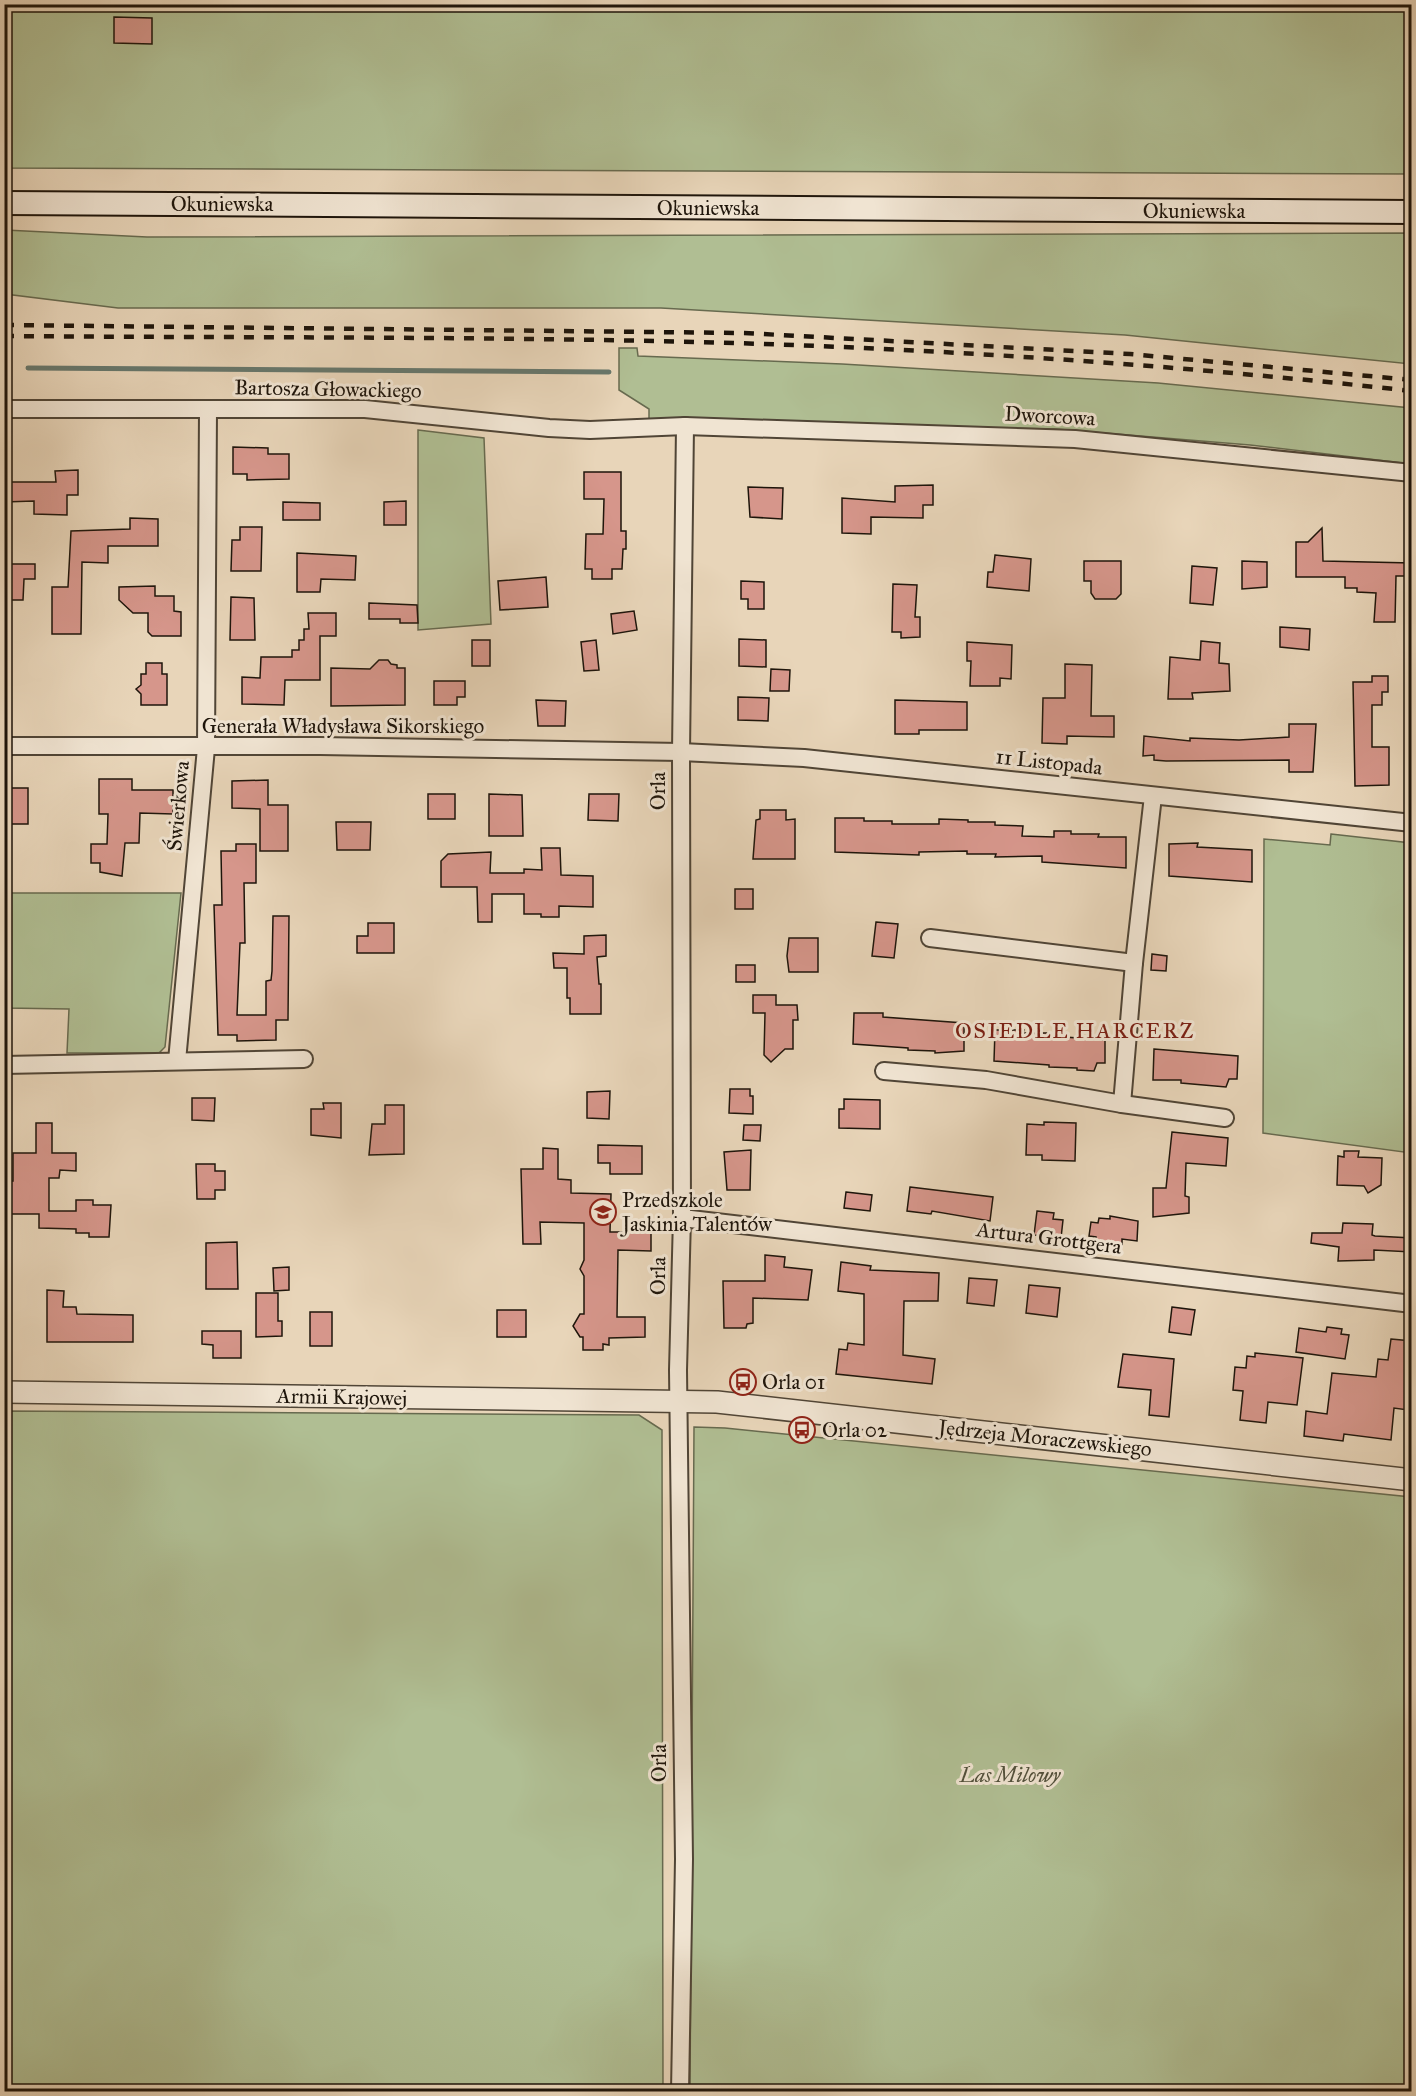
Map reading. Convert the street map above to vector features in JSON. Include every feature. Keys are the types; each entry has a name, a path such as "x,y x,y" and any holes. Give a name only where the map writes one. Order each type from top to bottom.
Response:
{"main road":[{"name":"Okuniewska","path":"4,203 1412,212"}],"street":[{"name":"Bartosza Głowackiego","path":"4,409 365,409 590,430 685,426"},
{"name":"Świerkowa","path":"177,1061 206,748 208,410"},
{"name":"Dworcowa","path":"685,426 1075,439 1412,473"},
{"name":"Orla","path":"680,2091 684,1859 679,1401 682,1218 681,752 685,426"},
{"name":"Generała Władysława Sikorskiego","path":"4,746 206,748 320,746 681,752"},
{"name":"11 Listopada","path":"681,752 804,758 1412,824"},
{"path":"1122,1104 1134,963 1153,796"},
{"path":"930,938 1134,963"},
{"path":"4,1065 304,1059"},
{"path":"884,1071 986,1080 1122,1104 1225,1118"},
{"name":"Artura Grottgera","path":"682,1218 1412,1304"},
{"name":"Armii Krajowej","path":"4,1392 679,1401"},
{"name":"Jędrzeja Moraczewskiego","path":"679,1401 771,1408 1412,1480"}],"green space":[{"path":"5,5 1411,5 1411,174 5,168"},
{"path":"5,230 147,237 1411,233 1411,364 1125,335 661,308 118,308 5,294"},
{"path":"619,348 637,348 638,356 842,364 1158,383 1411,408 1411,464 1250,445 1055,429 649,420 649,409 619,390"},
{"path":"418,430 484,438 491,624 418,630"},
{"path":"1331,834 1411,843 1411,1153 1263,1133 1264,839 1330,845"},
{"path":"5,893 181,893 165,1047 159,1053 67,1053 69,1009 5,1008"},
{"path":"5,1411 639,1415 662,1430 663,2091 5,2091"},
{"name":"Las Milowy","path":"694,1427 725,1428 1411,1497 1411,2091 690,2092"}],"building":[{"path":"114,17 152,18 152,44 114,43"},
{"path":"233,447 268,448 268,454 289,454 289,479 247,480 247,474 233,474"},
{"path":"78,470 78,495 67,495 67,515 34,514 34,501 4,502 4,482 56,482 55,471"},
{"path":"584,472 621,472 621,531 626,531 626,549 623,549 622,569 612,569 612,579 592,579 592,569 585,569 586,534 603,534 604,499 584,499"},
{"path":"933,485 933,505 923,505 923,518 871,517 871,534 842,533 842,498 895,502 895,486"},
{"path":"748,487 783,488 782,519 750,517"},
{"path":"406,501 406,525 384,525 384,502"},
{"path":"283,502 320,503 320,520 283,520"},
{"path":"130,518 158,519 158,546 108,546 108,563 82,562 81,634 52,634 52,587 68,587 71,531 130,529"},
{"path":"240,527 262,527 261,571 231,571 232,540 240,540"},
{"path":"1322,528 1323,561 1412,563 1412,576 1396,576 1395,622 1374,622 1376,593 1357,592 1357,588 1345,588 1345,577 1296,577 1296,542 1308,542"},
{"path":"297,553 356,556 355,580 321,579 320,592 297,592"},
{"path":"995,555 1031,559 1029,591 987,587 988,572 993,572"},
{"path":"1084,561 1121,561 1121,594 1116,599 1095,599 1091,593 1091,581 1084,581"},
{"path":"1242,561 1267,562 1267,587 1242,589"},
{"path":"4,564 35,564 35,579 24,579 23,600 4,600"},
{"path":"1192,566 1217,568 1213,605 1190,603"},
{"path":"546,577 548,607 500,610 498,581"},
{"path":"741,581 764,582 764,609 748,609 748,599 741,599"},
{"path":"893,584 917,585 915,617 920,617 920,637 901,638 901,632 892,632"},
{"path":"155,586 155,596 174,596 174,611 181,612 181,636 152,636 148,632 148,613 133,613 119,600 119,587"},
{"path":"231,597 254,598 255,640 230,640"},
{"path":"369,603 417,605 418,623 400,623 400,619 369,619"},
{"path":"634,611 637,630 613,634 611,614"},
{"path":"308,613 336,613 336,636 320,636 320,680 285,680 284,705 242,704 242,677 260,678 261,657 292,657 292,650 299,650 299,640 304,640 304,629 309,629"},
{"path":"1280,627 1310,629 1309,650 1280,647"},
{"path":"739,639 766,640 766,667 739,666"},
{"path":"472,640 490,640 490,666 472,666"},
{"path":"596,640 599,670 584,671 581,642"},
{"path":"1201,641 1220,643 1219,663 1229,664 1230,691 1192,693 1193,699 1168,699 1170,657 1200,660"},
{"path":"967,642 1012,645 1011,679 1000,678 1000,686 970,686 971,661 967,661"},
{"path":"379,660 388,660 391,664 397,665 397,668 405,668 405,705 331,706 331,668 370,669"},
{"path":"146,663 162,663 162,674 167,674 167,705 141,705 141,694 136,689 141,685 141,674 146,674"},
{"path":"1065,664 1092,665 1091,716 1114,716 1114,737 1067,736 1067,744 1042,743 1043,698 1065,698"},
{"path":"771,669 790,670 789,691 770,691"},
{"path":"1372,676 1388,676 1388,692 1382,692 1382,705 1372,705 1372,747 1389,747 1389,785 1355,786 1353,682 1372,682"},
{"path":"434,681 465,681 465,697 457,697 457,705 434,705"},
{"path":"738,697 769,698 768,721 738,720"},
{"path":"536,700 566,701 565,726 538,726"},
{"path":"895,700 967,702 967,730 919,730 919,734 895,734"},
{"path":"1289,724 1316,724 1313,772 1289,772 1289,760 1166,761 1154,760 1154,755 1143,756 1144,736 1190,741 1190,738 1239,740 1289,737"},
{"path":"99,779 132,779 132,790 173,790 173,814 140,813 139,843 125,843 122,876 100,872 100,863 91,863 91,844 107,844 108,814 99,814"},
{"path":"268,780 268,805 288,805 288,851 260,851 260,809 232,808 232,781"},
{"path":"4,788 28,788 28,824 10,824 11,816 4,816"},
{"path":"428,794 455,794 455,819 428,819"},
{"path":"489,794 522,795 523,836 489,836"},
{"path":"589,794 619,794 618,821 588,820"},
{"path":"760,810 786,810 786,820 795,819 795,859 753,859 756,820 760,819"},
{"path":"835,818 864,818 864,821 892,821 892,824 939,824 939,819 968,820 968,822 995,822 995,825 1023,826 1022,836 1054,837 1054,831 1071,831 1071,834 1099,834 1098,837 1126,837 1126,868 1042,862 1042,856 995,857 996,854 967,854 967,851 919,852 919,855 835,852"},
{"path":"336,822 371,822 370,850 337,850"},
{"path":"1198,843 1197,847 1252,850 1252,882 1169,876 1169,844"},
{"path":"236,844 256,844 256,883 244,883 245,943 240,943 237,1015 266,1015 266,981 271,980 272,971 273,916 289,916 288,1020 276,1020 276,1040 237,1041 237,1035 218,1035 214,905 222,905 221,851 236,851"},
{"path":"541,848 560,848 561,875 593,876 593,907 559,906 559,917 541,917 541,914 524,914 524,894 492,894 492,922 478,922 477,887 441,887 441,861 448,854 491,852 490,873 524,873 524,869 542,870"},
{"path":"735,889 753,889 753,909 735,909"},
{"path":"876,922 898,924 894,958 872,956"},
{"path":"368,923 394,923 394,953 357,953 357,936 368,936"},
{"path":"606,935 606,956 597,957 599,984 601,984 601,1014 570,1014 570,998 567,998 567,968 554,968 553,953 584,954 584,936"},
{"path":"789,938 818,938 818,972 789,972 787,956"},
{"path":"1152,954 1167,956 1166,971 1151,970"},
{"path":"736,965 755,965 755,982 736,982"},
{"path":"753,995 776,995 776,1005 797,1005 798,1020 793,1020 793,1049 785,1049 771,1062 764,1055 765,1013 753,1013"},
{"path":"854,1013 883,1013 883,1017 964,1023 964,1051 935,1053 935,1051 908,1050 908,1048 853,1044"},
{"path":"995,1030 1024,1030 1023,1033 1051,1033 1051,1036 1105,1040 1105,1063 1097,1063 1094,1071 994,1061"},
{"path":"1154,1049 1238,1056 1237,1079 1229,1079 1226,1087 1181,1083 1181,1080 1153,1080"},
{"path":"730,1089 750,1089 750,1096 753,1096 753,1114 729,1113"},
{"path":"610,1091 609,1119 587,1118 587,1092"},
{"path":"192,1098 215,1098 214,1121 192,1120"},
{"path":"844,1099 880,1100 880,1129 839,1128 839,1109 844,1109"},
{"path":"323,1103 341,1103 341,1138 311,1135 311,1109 324,1109"},
{"path":"385,1105 404,1105 404,1154 369,1155 372,1124 385,1124"},
{"path":"1044,1122 1076,1123 1075,1161 1042,1160 1042,1155 1026,1155 1027,1124 1044,1125"},
{"path":"36,1123 52,1123 52,1153 76,1153 76,1171 60,1170 59,1178 49,1178 49,1211 76,1211 76,1200 93,1200 93,1205 111,1205 109,1237 89,1237 89,1233 76,1233 76,1229 39,1228 39,1214 4,1214 4,1181 13,1181 13,1153 36,1153"},
{"path":"744,1125 761,1125 760,1141 743,1140"},
{"path":"1172,1132 1228,1138 1226,1166 1186,1163 1185,1196 1189,1197 1189,1213 1153,1217 1153,1188 1166,1188"},
{"path":"598,1145 642,1146 642,1174 610,1174 610,1163 598,1163"},
{"path":"543,1148 558,1149 558,1179 571,1180 571,1193 611,1194 610,1232 651,1232 651,1251 618,1250 617,1317 645,1317 645,1337 609,1338 609,1345 603,1344 603,1350 583,1350 583,1337 580,1337 573,1326 580,1314 584,1314 584,1276 580,1269 584,1260 584,1223 540,1222 541,1244 523,1244 521,1169 543,1169"},
{"path":"751,1150 750,1190 727,1190 724,1152"},
{"path":"1344,1151 1359,1151 1358,1157 1382,1158 1381,1185 1368,1193 1364,1186 1337,1185 1338,1156 1344,1157"},
{"path":"196,1164 215,1164 215,1171 225,1171 225,1190 215,1190 215,1199 197,1199"},
{"path":"910,1187 993,1197 990,1221 932,1211 931,1214 907,1211"},
{"path":"846,1192 872,1195 870,1211 844,1208"},
{"path":"1037,1211 1054,1213 1053,1219 1063,1220 1061,1238 1034,1235"},
{"path":"1110,1216 1138,1221 1137,1241 1122,1239 1122,1245 1096,1242 1096,1237 1089,1236 1091,1222 1098,1223 1099,1218 1110,1219"},
{"path":"1343,1223 1373,1224 1372,1235 1375,1236 1412,1238 1412,1252 1374,1250 1374,1260 1338,1261 1339,1247 1311,1243 1312,1233 1342,1233"},
{"path":"237,1242 238,1289 206,1289 206,1243"},
{"path":"765,1255 785,1257 784,1267 812,1270 808,1300 753,1298 753,1323 747,1324 746,1328 724,1328 723,1281 765,1281"},
{"path":"841,1262 871,1266 870,1270 939,1273 938,1301 904,1301 903,1355 935,1359 932,1384 836,1374 839,1349 847,1350 848,1343 864,1345 864,1294 838,1291"},
{"path":"289,1267 289,1290 274,1291 273,1268"},
{"path":"969,1278 997,1280 994,1306 967,1303"},
{"path":"1029,1285 1060,1288 1057,1317 1026,1313"},
{"path":"47,1290 64,1291 63,1307 76,1307 77,1314 133,1315 133,1342 47,1342"},
{"path":"256,1293 278,1293 278,1321 282,1321 282,1336 256,1337"},
{"path":"1172,1307 1195,1310 1191,1335 1169,1332"},
{"path":"497,1310 526,1310 526,1337 497,1337"},
{"path":"310,1312 332,1312 332,1346 310,1346"},
{"path":"1327,1327 1342,1329 1341,1334 1349,1335 1345,1359 1296,1352 1299,1328 1326,1332"},
{"path":"202,1331 241,1331 241,1358 213,1358 213,1345 202,1344"},
{"path":"1391,1339 1412,1341 1412,1397 1409,1397 1408,1410 1394,1408 1391,1440 1344,1434 1343,1441 1304,1436 1306,1411 1327,1414 1332,1373 1376,1377 1378,1359 1388,1360"},
{"path":"1255,1353 1303,1358 1297,1405 1268,1402 1266,1423 1240,1420 1243,1391 1233,1390 1235,1367 1246,1368 1247,1356 1255,1357"},
{"path":"1123,1354 1174,1359 1169,1417 1149,1415 1151,1390 1118,1387"}],"waterway":[{"path":"28,368 609,372"}],"railway":[{"path":"4,325 744,333 1130,354 1412,380"},
{"path":"4,336 552,339 819,346 1073,360 1412,391"}],"place":[{"name":"Przedszkole Jaskinia Talentów","path":"603,1212"},
{"name":"Orla 01","path":"743,1382"},
{"name":"Orla 02","path":"802,1430"}],"district":[{"name":"OSIEDLE HARCERZ","path":"1075,1030"}]}
